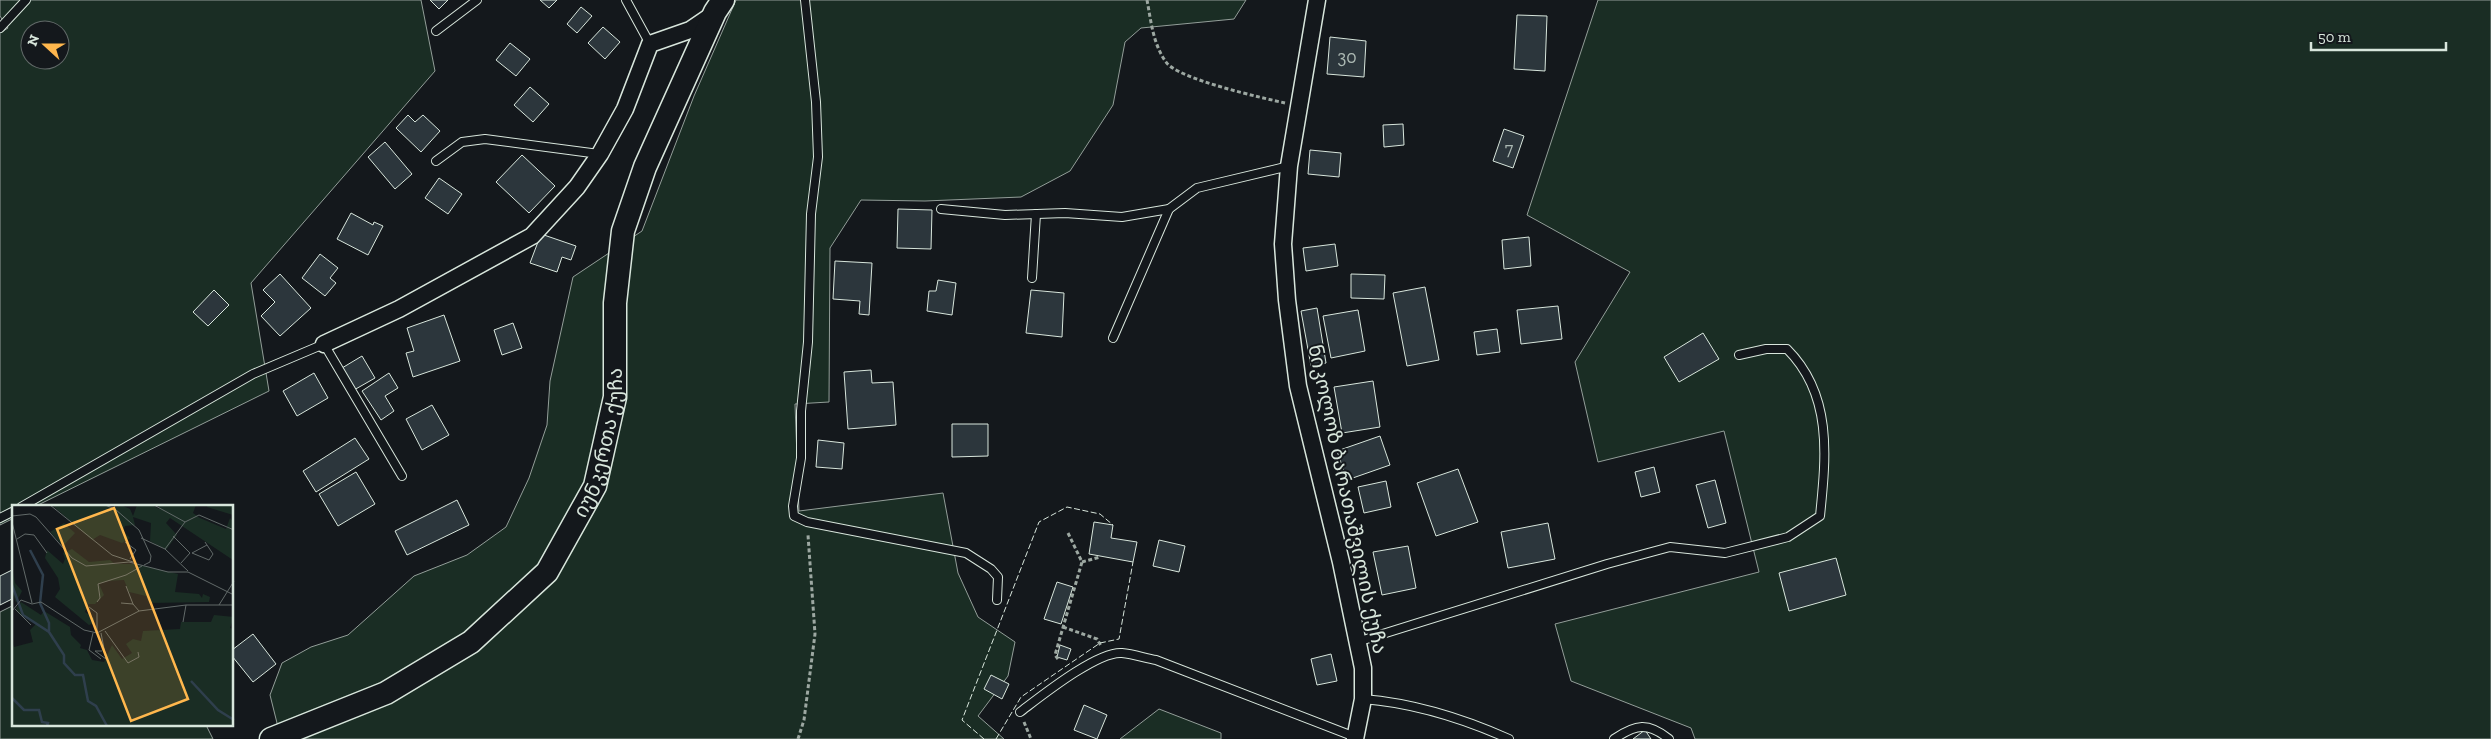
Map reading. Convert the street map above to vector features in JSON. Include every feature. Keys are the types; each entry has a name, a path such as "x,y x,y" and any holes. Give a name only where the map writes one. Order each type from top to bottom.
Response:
{"main road":[{"name":"იუნკერთა ქუჩა","path":"271,739 386,693 471,642 547,572 595,486 615,397 615,303 623,231 645,166 719,6"}],"street":[{"name":"ნიკოლოზ ბარათაშვილის ქუჩა","path":"1317,0 1289,166 1283,244 1287,300 1298,386 1342,562 1363,668 1363,699 1355,738"},
{"path":"324,344 400,309 532,236 577,187 600,154 625,108 650,44 690,30 719,6"}],"lane":[{"path":"0,28 26,0"},
{"path":"436,31 477,0"},
{"path":"626,0 650,44"},
{"path":"805,0 816,102 818,157 811,214 808,342 801,411 801,458 793,506 794,516 807,522 966,553 991,569 998,577 997,600"},
{"path":"436,161 462,142 485,139 600,154"},
{"path":"942,209 1005,215 1065,213 1122,217 1169,209 1197,188 1289,166"},
{"path":"1113,338 1169,209"},
{"path":"1032,278 1036,214"},
{"path":"23,505 253,374 324,344 402,476"},
{"path":"1358,642 1607,564 1670,547 1725,553 1788,537 1820,516 1826,463 1819,398 1803,364 1787,349 1766,349 1739,355"},
{"path":"0,518 12,512"},
{"path":"1020,712 1061,682 1106,656 1121,653 1156,660 1355,738"},
{"path":"1363,699 1389,701 1432,710 1508,739"},
{"path":"1614,739 1624,732 1640,726 1656,728 1669,739"}],"path":[{"path":"1147,0 1156,44 1167,64 1203,81 1256,97 1300,106"},
{"path":"798,739 804,720 815,634 807,522"},
{"path":"1058,658 1055,655 1082,562 1068,533"},
{"path":"1082,562 1100,557"},
{"path":"1063,627 1097,639 1106,656"},
{"path":"1020,712 1031,739"}],"green space":[{"path":"0,0 421,0 435,71 251,283 269,391 38,505 12,505 12,519 0,525 0,33 8,28 0,16"},
{"path":"736,0 1246,0 1234,19 1141,28 1125,42 1113,105 1070,171 1021,197 925,201 861,200 830,248 829,402 795,404 799,511 943,493 958,573 978,617 1015,642 1008,676 978,716 1004,739 281,739 270,695 282,663 311,647 348,635 414,576 467,555 506,527 529,478 547,425 550,381 573,277 642,231 694,96"},
{"path":"1598,0 2491,0 2491,739 1695,739 1691,728 1571,681 1555,624 1759,572 1724,431 1598,462 1575,362 1630,272 1527,215"},
{"path":"12,606 12,726 206,726 213,739 0,739 0,612"},
{"path":"1159,709 1221,733 1221,739 1120,739"}],"building":[{"path":"430,0 448,0 439,9"},
{"path":"540,0 557,0 549,8"},
{"path":"581,7 592,16 577,33 567,24"},
{"path":"1517,15 1547,16 1545,71 1514,69"},
{"path":"603,27 620,42 605,59 588,43"},
{"path":"1330,37 1366,41 1364,77 1327,74"},
{"path":"510,43 530,59 516,76 496,60"},
{"path":"530,87 549,104 533,122 514,105"},
{"path":"408,115 415,122 423,115 440,131 421,152 396,128"},
{"path":"1403,124 1404,145 1384,147 1383,125"},
{"path":"1504,129 1524,136 1513,168 1493,161"},
{"path":"385,142 412,174 395,189 368,157"},
{"path":"1310,150 1341,153 1339,177 1308,174"},
{"path":"522,155 555,186 529,213 496,182"},
{"path":"439,178 462,194 448,214 425,198"},
{"path":"898,209 932,210 931,249 897,248"},
{"path":"351,213 373,225 374,222 383,226 368,255 337,239"},
{"path":"541,234 576,246 571,260 562,257 557,272 530,263"},
{"path":"1529,237 1531,266 1504,269 1502,240"},
{"path":"1335,244 1338,266 1306,271 1303,248"},
{"path":"320,254 338,268 330,278 336,283 325,296 302,278"},
{"path":"835,261 872,263 869,315 859,314 860,301 833,299"},
{"path":"280,274 311,308 280,336 261,316 275,302 263,290"},
{"path":"1351,274 1385,275 1384,299 1351,298"},
{"path":"938,280 956,283 952,315 927,311 929,291 936,291"},
{"path":"1425,287 1439,360 1407,366 1393,293"},
{"path":"214,290 229,305 208,326 193,312"},
{"path":"1031,290 1064,293 1062,337 1026,333"},
{"path":"1558,306 1562,339 1521,344 1517,310"},
{"path":"1317,308 1326,363 1311,366 1301,311"},
{"path":"1358,310 1365,351 1331,358 1323,316"},
{"path":"444,315 460,361 413,377 406,353 414,351 407,328"},
{"path":"513,323 522,348 502,355 494,330"},
{"path":"1497,329 1500,352 1477,355 1474,332"},
{"path":"1703,333 1719,359 1679,382 1664,357"},
{"path":"362,356 375,378 354,390 342,368"},
{"path":"871,370 872,383 893,382 896,425 848,429 844,372"},
{"path":"314,373 328,398 297,416 283,391"},
{"path":"389,373 398,388 385,396 394,411 381,420 362,391"},
{"path":"1373,381 1380,427 1342,433 1334,387"},
{"path":"432,405 449,435 422,450 406,419"},
{"path":"952,424 988,424 988,456 952,457"},
{"path":"1380,436 1390,465 1347,480 1337,451"},
{"path":"355,438 369,459 316,492 303,471"},
{"path":"818,440 844,443 842,469 816,467"},
{"path":"1654,467 1660,492 1641,497 1635,472"},
{"path":"1458,469 1478,522 1436,536 1417,483"},
{"path":"356,472 375,504 338,526 319,494"},
{"path":"1715,480 1726,523 1708,528 1696,485"},
{"path":"1386,481 1391,507 1364,513 1358,487"},
{"path":"457,500 469,525 407,555 395,531"},
{"path":"1094,522 1113,525 1111,538 1137,542 1133,562 1089,554"},
{"path":"1548,523 1555,559 1508,568 1501,532"},
{"path":"1159,540 1185,546 1179,572 1153,566"},
{"path":"1408,546 1416,588 1382,595 1373,552"},
{"path":"1836,558 1846,595 1789,611 1779,573"},
{"path":"12,570 12,599 0,605 0,576"},
{"path":"1057,582 1073,587 1061,624 1044,619"},
{"path":"253,634 276,664 253,682 234,658 234,648"},
{"path":"1060,645 1071,649 1067,660 1057,657"},
{"path":"1331,654 1337,681 1317,685 1311,659"},
{"path":"991,675 1009,684 1002,699 984,689"},
{"path":"1084,705 1107,715 1097,739 1074,730"},
{"path":"1645,730 1651,739 1633,739"}],"fence":[{"path":"984,739 962,720 1039,522 1067,507 1100,514 1113,525"},
{"path":"996,739 1021,697 1100,643 1119,639 1133,562"}]}
